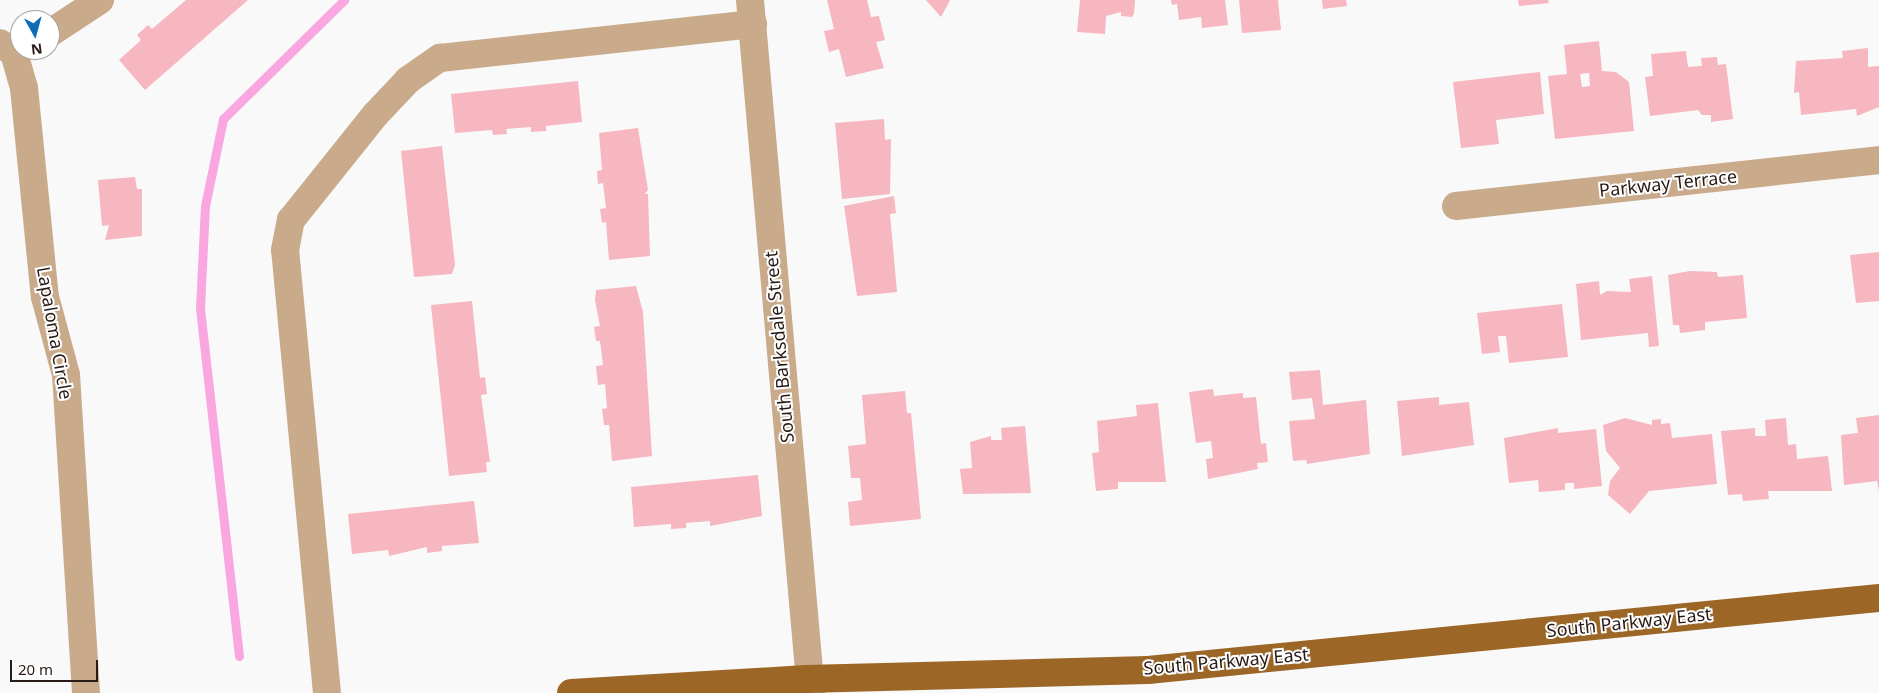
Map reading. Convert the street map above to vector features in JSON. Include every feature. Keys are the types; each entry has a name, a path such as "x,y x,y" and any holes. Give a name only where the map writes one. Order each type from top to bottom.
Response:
{"main road":[{"name":"South Parkway East","path":"571,693 809,686 1148,670 1879,598"}],"street":[{"path":"60,26 100,0"},
{"path":"327,693 285,250 291,220 376,114 408,80 440,58 751,12"},
{"name":"South Barksdale Street","path":"751,12 809,686"},
{"name":"Lapaloma Circle","path":"15,60 24,88 45,297 66,375 86,693"},
{"name":"Parkway Terrace","path":"1456,206 1879,160"}],"building":[{"path":"186,0 248,0 145,90 119,60 141,40 137,35 148,25 152,29"},
{"path":"827,0 867,0 871,17 879,16 885,40 876,42 884,68 846,77 839,49 829,52 824,31 834,29"},
{"path":"926,0 950,0 941,17"},
{"path":"1080,0 1135,0 1134,14 1132,17 1121,16 1121,12 1106,16 1105,34 1077,32"},
{"path":"1171,0 1225,0 1228,25 1202,28 1201,17 1179,20 1177,4 1172,5"},
{"path":"1239,0 1278,0 1281,30 1242,33"},
{"path":"1322,0 1346,0 1347,6 1323,9"},
{"path":"1518,0 1548,0 1549,3 1519,6"},
{"path":"1599,41 1602,71 1616,72 1629,82 1634,131 1555,139 1548,76 1567,74 1564,45","holes":["1589,73 1590,86 1582,87 1580,74"]},
{"path":"1868,48 1868,67 1879,66 1879,107 1857,116 1856,109 1801,115 1799,92 1794,93 1796,61 1843,58 1842,51"},
{"path":"1686,51 1688,67 1702,66 1701,58 1717,57 1718,65 1726,64 1733,119 1711,122 1711,115 1702,115 1698,110 1650,116 1645,77 1653,76 1651,54"},
{"path":"1540,72 1544,114 1496,120 1499,144 1461,148 1453,82"},
{"path":"578,81 582,122 546,126 546,131 531,132 531,127 506,129 507,134 493,135 492,130 455,133 451,94"},
{"path":"884,119 885,140 891,139 890,194 842,199 835,123"},
{"path":"638,128 648,190 645,194 648,194 650,256 609,260 606,222 602,223 600,209 606,208 603,183 598,184 597,171 602,170 599,133"},
{"path":"442,146 455,265 452,274 414,277 401,151"},
{"path":"135,177 137,189 142,189 142,236 105,240 109,225 102,226 98,180"},
{"path":"894,196 896,213 890,214 897,292 857,296 844,206"},
{"path":"1879,252 1879,301 1856,303 1850,255"},
{"path":"1690,271 1717,272 1718,277 1743,275 1747,318 1705,322 1705,330 1680,333 1679,325 1673,325 1668,275"},
{"path":"1652,276 1659,346 1649,347 1648,333 1581,340 1576,284 1599,281 1600,295 1607,291 1631,292 1629,279"},
{"path":"636,286 643,312 652,456 612,461 609,425 604,425 602,409 607,408 605,384 598,385 596,366 603,365 600,341 596,341 594,327 600,326 595,300 596,290"},
{"path":"472,301 480,378 485,377 487,394 481,395 490,462 486,462 487,472 449,476 431,305"},
{"path":"1562,304 1568,357 1509,363 1506,336 1498,336 1500,352 1482,354 1477,313"},
{"path":"1320,370 1323,405 1366,400 1370,454 1307,464 1306,460 1293,461 1289,421 1315,419 1312,398 1292,400 1289,372"},
{"path":"1213,389 1214,396 1243,393 1243,398 1256,397 1261,444 1266,443 1268,462 1257,463 1258,469 1208,479 1206,459 1213,458 1211,441 1196,443 1189,392"},
{"path":"905,391 907,413 911,413 921,519 850,526 848,502 862,500 860,478 851,478 848,446 866,444 862,395"},
{"path":"1439,397 1439,405 1469,402 1474,445 1402,456 1397,401"},
{"path":"1158,403 1166,482 1118,482 1118,489 1096,491 1092,453 1099,452 1097,421 1137,416 1136,405"},
{"path":"1879,415 1879,491 1877,481 1844,485 1841,435 1858,433 1856,418"},
{"path":"1625,418 1652,425 1652,420 1661,419 1661,424 1670,423 1672,438 1712,434 1717,484 1649,491 1630,514 1608,495 1610,481 1620,468 1606,451 1603,425"},
{"path":"1786,418 1788,445 1796,444 1797,459 1828,456 1832,491 1768,491 1769,499 1743,501 1742,494 1728,495 1721,431 1755,428 1755,436 1766,436 1765,420"},
{"path":"1025,426 1031,493 963,494 960,469 972,468 970,442 991,436 991,440 1002,440 1001,428"},
{"path":"1558,428 1558,433 1596,429 1602,486 1574,489 1574,483 1565,483 1565,490 1539,492 1538,480 1509,483 1504,438"},
{"path":"758,475 762,516 710,526 710,521 686,523 686,528 671,529 671,524 634,527 631,487"},
{"path":"474,501 479,543 442,546 442,551 427,553 427,547 389,556 388,550 352,554 348,514"}],"waterway":[{"path":"239,656 200,308 205,206 223,119 344,0"}]}
